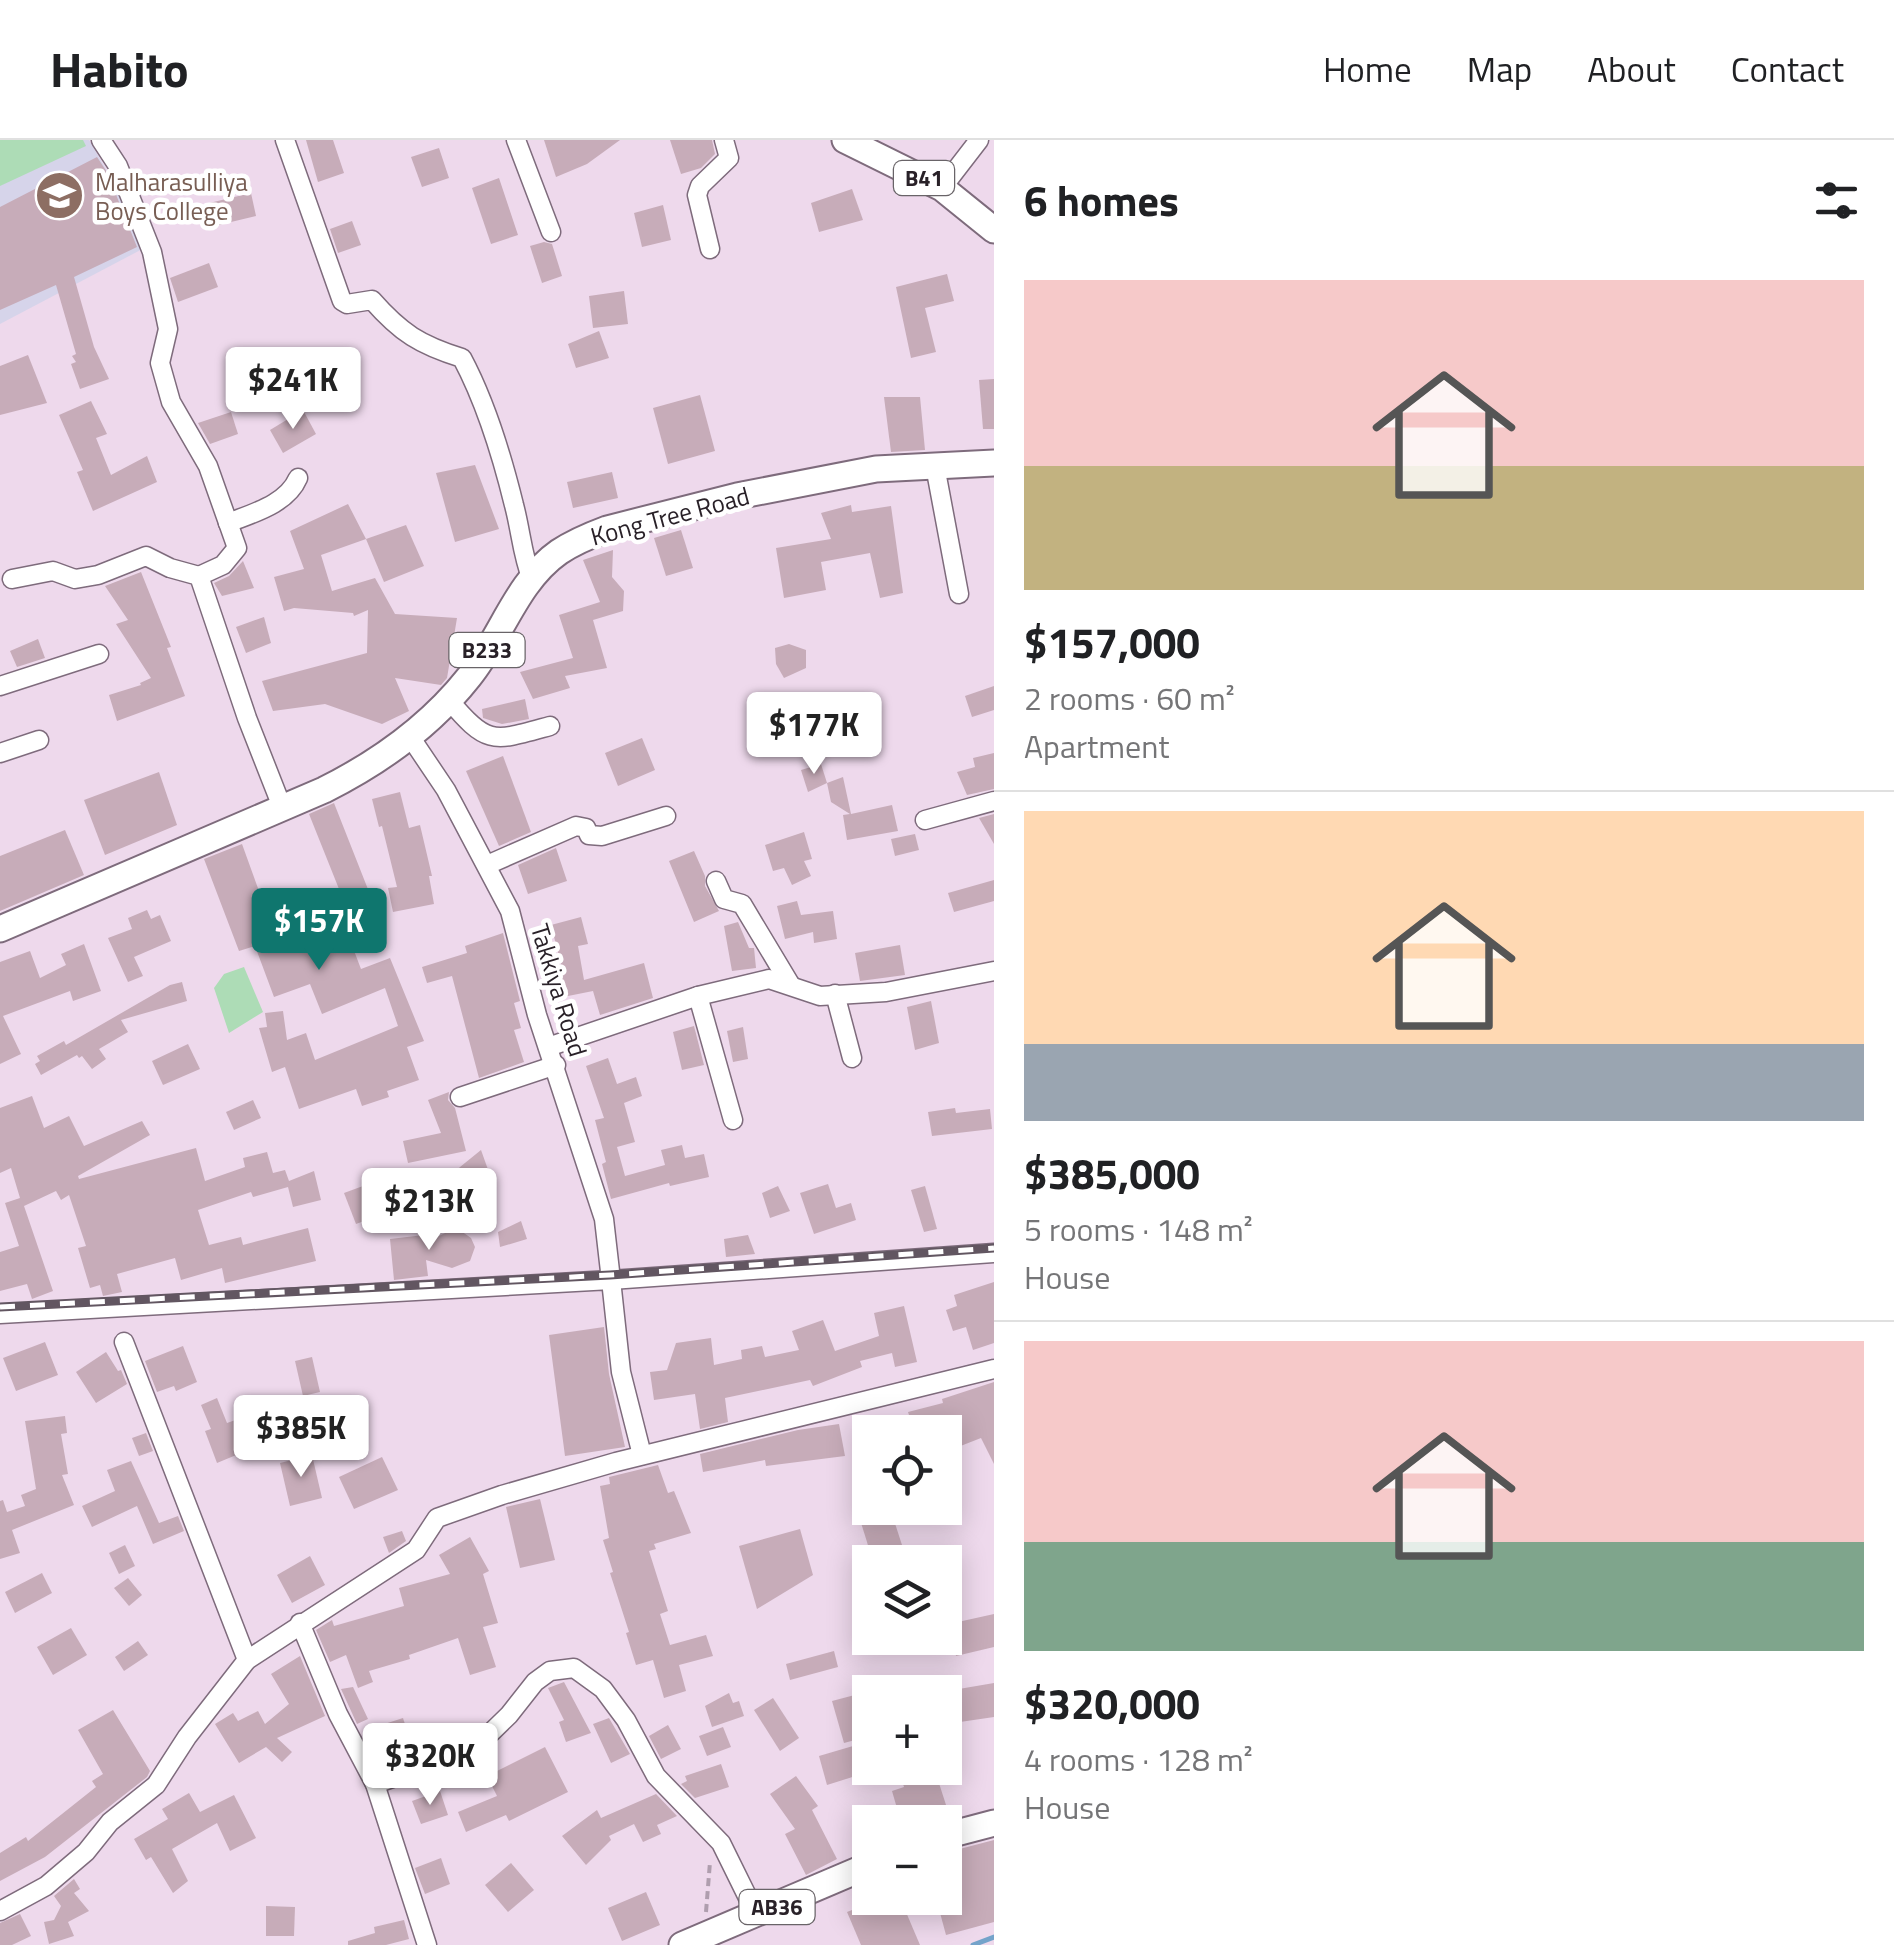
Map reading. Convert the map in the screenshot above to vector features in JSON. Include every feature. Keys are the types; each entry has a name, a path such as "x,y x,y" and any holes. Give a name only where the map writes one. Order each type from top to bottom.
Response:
{"main road":[{"name":"B41","path":"845,140 942,188 994,230"},
{"name":"Kong Tree Road","path":"0,929 370,767 470,677 532,580 555,554 608,529 823,478 876,469 994,463"},
{"path":"962,1831 994,1823"},
{"name":"AB36","path":"694,1940 852,1873"}],"street":[{"path":"12,579 54,571 75,579 98,575 146,556 200,576 223,565 236,548 208,466 171,402 160,363 168,329 152,252 118,166 102,140"},
{"path":"284,140 342,301 346,304 372,300 406,335 462,358 468,368 504,464 522,554 532,580"},
{"path":"516,140 552,232"},
{"path":"710,249 697,195 700,186 729,158 724,140"},
{"path":"942,188 979,140"},
{"path":"934,466 959,594"},
{"path":"228,523 275,503 294,488 298,478"},
{"path":"200,576 246,718 282,807"},
{"path":"0,686 99,654"},
{"path":"448,699 477,733 496,739 550,726"},
{"name":"Takkiya Road","path":"409,735 446,790 510,911 604,1219 621,1372 642,1455"},
{"path":"0,753 39,740"},
{"path":"925,820 994,801"},
{"path":"487,865 576,826 586,828 589,835 602,836 666,816"},
{"path":"716,881 724,899 742,904 790,984"},
{"path":"460,1097 698,996 769,978 820,996 886,992 994,971"},
{"path":"835,994 852,1058"},
{"path":"698,996 733,1120"},
{"path":"0,1314 611,1280 994,1253"},
{"path":"124,1342 248,1660"},
{"path":"0,1910 46,1886 86,1852 110,1822 156,1785 198,1722 248,1660 416,1550 438,1518 502,1495 642,1455 994,1369"},
{"path":"300,1623 338,1714 375,1784 428,1945"},
{"path":"375,1784 473,1750 509,1715 535,1682 550,1672 574,1668 603,1690 626,1720 656,1776 721,1843 757,1916"}],"path":[{"path":"694,1940 712,1832"}],"shaded area":[{"name":"Malharasulliya Boys College","path":"0,140 89,140 150,245 0,324"}],"green space":[{"path":"0,140 83,140 86,146 0,186"},
{"path":"244,967 263,1012 229,1033 214,988 224,974"}],"building":[{"path":"306,140 333,140 344,173 318,182"},
{"path":"544,140 620,140 587,164 556,177"},
{"path":"670,140 712,140 715,154 701,168 681,174"},
{"path":"439,148 449,178 422,187 411,157"},
{"name":"Malharasulliya Boys College","path":"97,157 107,172 137,247 74,277 94,347 109,379 80,389 71,364 76,362 72,356 76,354 56,285 0,310 0,207"},
{"path":"499,178 518,235 491,244 472,188"},
{"path":"852,189 863,220 819,232 811,203"},
{"path":"251,193 256,216 206,228 201,205"},
{"path":"663,205 671,240 642,247 634,213"},
{"path":"352,221 361,245 338,253 330,229"},
{"path":"552,244 562,276 542,283 530,246"},
{"path":"209,263 218,287 178,302 170,278"},
{"path":"947,274 954,301 925,308 936,352 911,358 896,287"},
{"path":"624,291 628,324 593,328 589,296"},
{"path":"599,331 609,358 576,368 568,344"},
{"path":"28,355 47,403 0,415 0,366"},
{"path":"994,379 994,429 983,429 979,380"},
{"path":"700,395 715,451 668,464 653,408"},
{"path":"884,397 920,397 925,450 891,452"},
{"path":"91,401 107,434 96,438 111,475 147,456 157,482 93,511 77,472 83,470 59,415"},
{"path":"303,410 316,434 283,453 270,430"},
{"path":"231,412 238,434 210,444 198,423"},
{"path":"475,465 499,529 455,542 436,473"},
{"path":"612,472 618,498 573,508 567,482"},
{"path":"348,504 366,539 321,555 332,591 375,578 395,614 457,618 447,678 441,685 395,678 409,711 382,724 325,704 273,711 262,681 367,653 368,610 354,616 294,608 284,611 274,577 304,569 290,531"},
{"path":"851,505 852,512 891,506 903,593 880,598 870,553 821,562 826,590 784,598 776,548 831,539 821,513"},
{"path":"406,525 424,566 384,582 366,539"},
{"path":"681,530 693,568 666,576 654,538"},
{"path":"613,550 612,577 624,591 623,611 593,620 607,668 565,676 570,688 533,699 520,672 573,658 559,615 600,602 583,560"},
{"path":"243,561 254,588 222,596 214,583 229,576"},
{"path":"141,572 171,647 167,648 185,696 117,721 109,695 151,678 116,624 128,620 105,586"},
{"path":"264,617 271,643 246,653 236,627"},
{"path":"38,639 45,658 17,667 10,651"},
{"path":"789,644 806,650 806,668 784,678 776,664 775,648"},
{"path":"994,686 994,710 972,717 965,696"},
{"path":"525,699 529,719 502,724 483,718 482,709"},
{"path":"642,738 655,770 618,786 605,753"},
{"path":"994,753 994,789 967,795 957,772 975,767 973,758"},
{"path":"503,756 531,832 499,846 466,771"},
{"path":"821,764 827,783 808,792 801,770"},
{"path":"159,772 177,825 105,855 84,800"},
{"path":"843,777 851,814 892,805 898,831 847,840 843,815 850,814 831,802 827,783"},
{"path":"400,792 409,828 420,825 434,904 393,912 388,888 397,887 372,799"},
{"path":"334,803 373,902 340,914 361,969 390,958 424,1041 407,1047 419,1080 387,1091 389,1097 362,1106 356,1089 299,1109 285,1067 272,1072 259,1028 267,1027 265,1013 283,1011 287,1040 306,1033 315,1060 398,1026 385,988 322,1014 310,984 274,997 255,946 239,951 204,859 242,844 268,916 339,889 309,814"},
{"path":"994,814 994,844 979,818"},
{"path":"65,830 84,875 0,911 0,856"},
{"path":"804,832 812,859 804,861 811,876 792,885 784,868 773,871 765,845"},
{"path":"915,834 919,850 895,856 891,839"},
{"path":"556,848 567,881 528,894 518,865"},
{"path":"694,851 705,886 719,911 694,922 669,861"},
{"path":"994,880 994,901 954,912 948,893"},
{"path":"797,901 801,915 833,911 837,939 814,943 813,932 785,939 777,906"},
{"path":"147,910 151,919 160,915 171,941 134,957 143,976 128,982 108,938 132,929 128,918"},
{"path":"581,917 588,944 578,946 584,980 644,963 653,998 600,1015 593,991 563,997 559,973 563,972 551,925"},
{"path":"738,922 749,948 754,948 756,968 732,971 724,926"},
{"path":"503,933 520,1001 514,1003 521,1028 514,1030 524,1062 479,1078 452,976 427,983 422,967 467,953 465,946"},
{"path":"84,944 101,991 73,1001 70,991 3,1016 21,1054 0,1064 0,962 30,951 40,978 66,965 61,954"},
{"path":"900,945 905,975 860,981 855,953"},
{"path":"182,982 187,1001 121,1020 128,1032 99,1049 106,1059 92,1069 77,1055 41,1075 35,1064 40,1061 37,1056 64,1041 66,1045 170,985"},
{"path":"931,1001 939,1043 915,1050 907,1007"},
{"path":"694,1026 704,1065 682,1070 673,1032"},
{"path":"743,1027 748,1059 733,1062 727,1031"},
{"path":"188,1044 200,1069 163,1085 152,1061"},
{"path":"608,1058 617,1084 636,1077 642,1096 624,1103 635,1142 617,1147 625,1176 665,1165 661,1150 682,1145 685,1158 704,1154 709,1177 611,1199 595,1120 604,1118 586,1066"},
{"path":"449,1092 448,1100 455,1108 466,1151 408,1163 403,1141 441,1133 428,1100"},
{"path":"32,1096 44,1128 69,1116 84,1146 142,1121 150,1135 78,1176 79,1179 196,1148 205,1181 245,1167 243,1158 267,1152 273,1173 285,1170 289,1181 314,1171 321,1200 293,1207 288,1187 253,1197 251,1192 198,1210 209,1245 241,1237 243,1245 308,1228 316,1261 225,1283 222,1268 181,1280 175,1258 117,1274 122,1292 103,1296 100,1285 90,1288 78,1248 86,1246 69,1195 61,1200 56,1191 24,1206 53,1291 32,1299 27,1284 0,1291 0,1252 19,1246 5,1203 20,1198 11,1168 0,1173 0,1108"},
{"path":"253,1100 261,1118 234,1130 226,1112"},
{"path":"955,1108 956,1113 990,1109 992,1129 932,1136 928,1112"},
{"path":"481,1150 491,1178 489,1184 450,1199 444,1180"},
{"path":"828,1184 836,1208 851,1203 856,1220 814,1234 800,1193"},
{"path":"363,1186 375,1217 356,1224 344,1193"},
{"path":"778,1186 790,1211 770,1218 762,1193"},
{"path":"925,1186 937,1229 924,1232 911,1190"},
{"path":"521,1221 527,1239 500,1247 498,1232"},
{"path":"449,1231 461,1231 471,1238 475,1247 470,1261 452,1268 426,1260 428,1276 394,1280 390,1239 424,1235 425,1243"},
{"path":"748,1235 755,1254 726,1257 724,1239"},
{"path":"994,1282 994,1343 973,1350 966,1327 953,1331 946,1310 957,1306 954,1295"},
{"path":"904,1306 917,1362 895,1367 892,1353 860,1361 862,1367 813,1386 810,1380 725,1398 728,1422 700,1429 695,1394 654,1400 650,1372 667,1370 676,1343 711,1338 714,1365 742,1359 741,1350 762,1346 765,1357 799,1350 792,1331 823,1320 835,1351 879,1336 874,1313"},
{"path":"604,1327 609,1374 625,1447 565,1456 549,1335"},
{"path":"45,1342 58,1375 16,1391 3,1358"},
{"path":"183,1346 197,1382 176,1391 174,1386 157,1392 145,1361"},
{"path":"106,1352 127,1384 96,1403 76,1372"},
{"path":"312,1357 320,1392 303,1396 295,1361"},
{"path":"994,1382 994,1464 981,1438 962,1445 962,1415 909,1415 908,1412 943,1403 942,1399"},
{"path":"217,1398 227,1423 267,1409 280,1443 255,1453 253,1448 217,1463 205,1431 211,1429 201,1405"},
{"path":"65,1416 67,1433 61,1434 68,1474 62,1475 74,1505 12,1530 20,1553 0,1559 0,1501 3,1500 7,1512 25,1506 21,1495 36,1489 25,1421"},
{"path":"839,1424 845,1456 766,1466 765,1460 703,1472 700,1454"},
{"path":"146,1433 153,1451 139,1456 132,1438"},
{"path":"312,1455 322,1498 290,1506 280,1463"},
{"path":"382,1457 398,1490 354,1509 339,1477"},
{"path":"131,1461 159,1523 178,1516 184,1531 153,1544 137,1506 92,1527 82,1506 115,1491 107,1470"},
{"path":"658,1465 668,1493 674,1491 691,1533 654,1544 656,1549 649,1551 668,1611 660,1614 670,1645 706,1635 713,1656 679,1665 686,1691 664,1698 653,1660 636,1665 626,1633 629,1632 603,1540 609,1538 600,1486 610,1484 609,1477"},
{"path":"540,1499 555,1560 520,1568 506,1507"},
{"path":"862,1525 896,1525 902,1545 868,1545"},
{"path":"800,1529 813,1575 757,1609 739,1546"},
{"path":"402,1531 406,1541 389,1553 383,1537"},
{"path":"470,1537 489,1571 483,1574 498,1623 483,1627 496,1667 470,1675 458,1638 409,1655 410,1659 369,1671 373,1682 358,1688 346,1655 330,1662 316,1630 332,1620 334,1626 404,1606 399,1588 450,1574 439,1555"},
{"path":"125,1545 135,1566 119,1574 109,1553"},
{"path":"310,1556 325,1585 292,1603 277,1575"},
{"path":"42,1573 52,1593 15,1613 5,1592"},
{"path":"128,1578 142,1595 129,1606 114,1588"},
{"path":"994,1614 994,1647 962,1655 962,1621"},
{"path":"71,1628 87,1655 53,1675 37,1647"},
{"path":"138,1641 148,1655 124,1671 115,1657"},
{"path":"834,1651 838,1667 790,1680 786,1664"},
{"path":"300,1656 325,1716 277,1738 292,1752 282,1762 266,1747 239,1763 215,1724 233,1713 238,1721 258,1711 265,1724 289,1704 271,1674"},
{"path":"564,1682 591,1733 566,1742 559,1722 564,1720 548,1688"},
{"path":"994,1683 994,1717 962,1722 962,1688"},
{"path":"353,1687 368,1719 357,1724 341,1689"},
{"path":"729,1693 733,1703 739,1701 744,1716 712,1727 705,1706"},
{"path":"852,1696 852,1741 844,1743 832,1701"},
{"path":"773,1698 799,1738 780,1751 754,1710"},
{"path":"113,1710 150,1771 147,1777 45,1857 0,1881 0,1853 26,1837 28,1841 96,1787 92,1781 103,1774 78,1730"},
{"path":"403,1718 412,1746 376,1758 366,1730"},
{"path":"609,1718 630,1754 611,1763 593,1724"},
{"path":"668,1725 681,1749 661,1759 649,1736"},
{"path":"723,1727 731,1747 707,1756 699,1736"},
{"path":"852,1746 852,1777 827,1785 819,1756"},
{"path":"545,1747 568,1792 509,1821 506,1815 466,1832 458,1812 497,1796 487,1776"},
{"path":"721,1764 729,1787 695,1798 681,1784 687,1781 685,1776"},
{"path":"796,1776 818,1806 812,1810 837,1859 806,1875 785,1834 795,1829 770,1794"},
{"path":"940,1785 946,1805 896,1805 892,1791"},
{"path":"440,1791 448,1815 421,1824 412,1801"},
{"path":"189,1793 200,1812 234,1795 256,1838 230,1851 217,1823 172,1849 188,1881 173,1893 151,1857 146,1860 134,1839 168,1819 162,1809"},
{"path":"656,1794 677,1816 657,1825 661,1834 643,1842 634,1824 609,1836 611,1840 586,1865 562,1836 597,1810 601,1818"},
{"path":"994,1840 994,1922 946,1935 941,1915 962,1915 962,1848"},
{"path":"441,1858 450,1884 425,1894 415,1868"},
{"path":"511,1863 534,1890 508,1912 485,1885"},
{"path":"74,1879 80,1889 74,1893 89,1911 68,1922 74,1936 49,1944 44,1922 54,1920 61,1906 54,1896"},
{"path":"646,1892 660,1925 622,1941 608,1908"},
{"path":"266,1906 295,1907 294,1936 266,1936"},
{"path":"847,1912 907,1915 920,1945 861,1945"},
{"path":"20,1914 31,1936 12,1945 0,1945 0,1923"},
{"path":"404,1920 409,1939 386,1945 348,1945 348,1941 375,1933 374,1927"}],"waterway":[{"path":"973,1945 994,1937"}],"railway":[{"path":"0,1307 610,1275 994,1248"}],"place":[{"name":"Malharasulliya Boys College","path":"60,196"}]}
